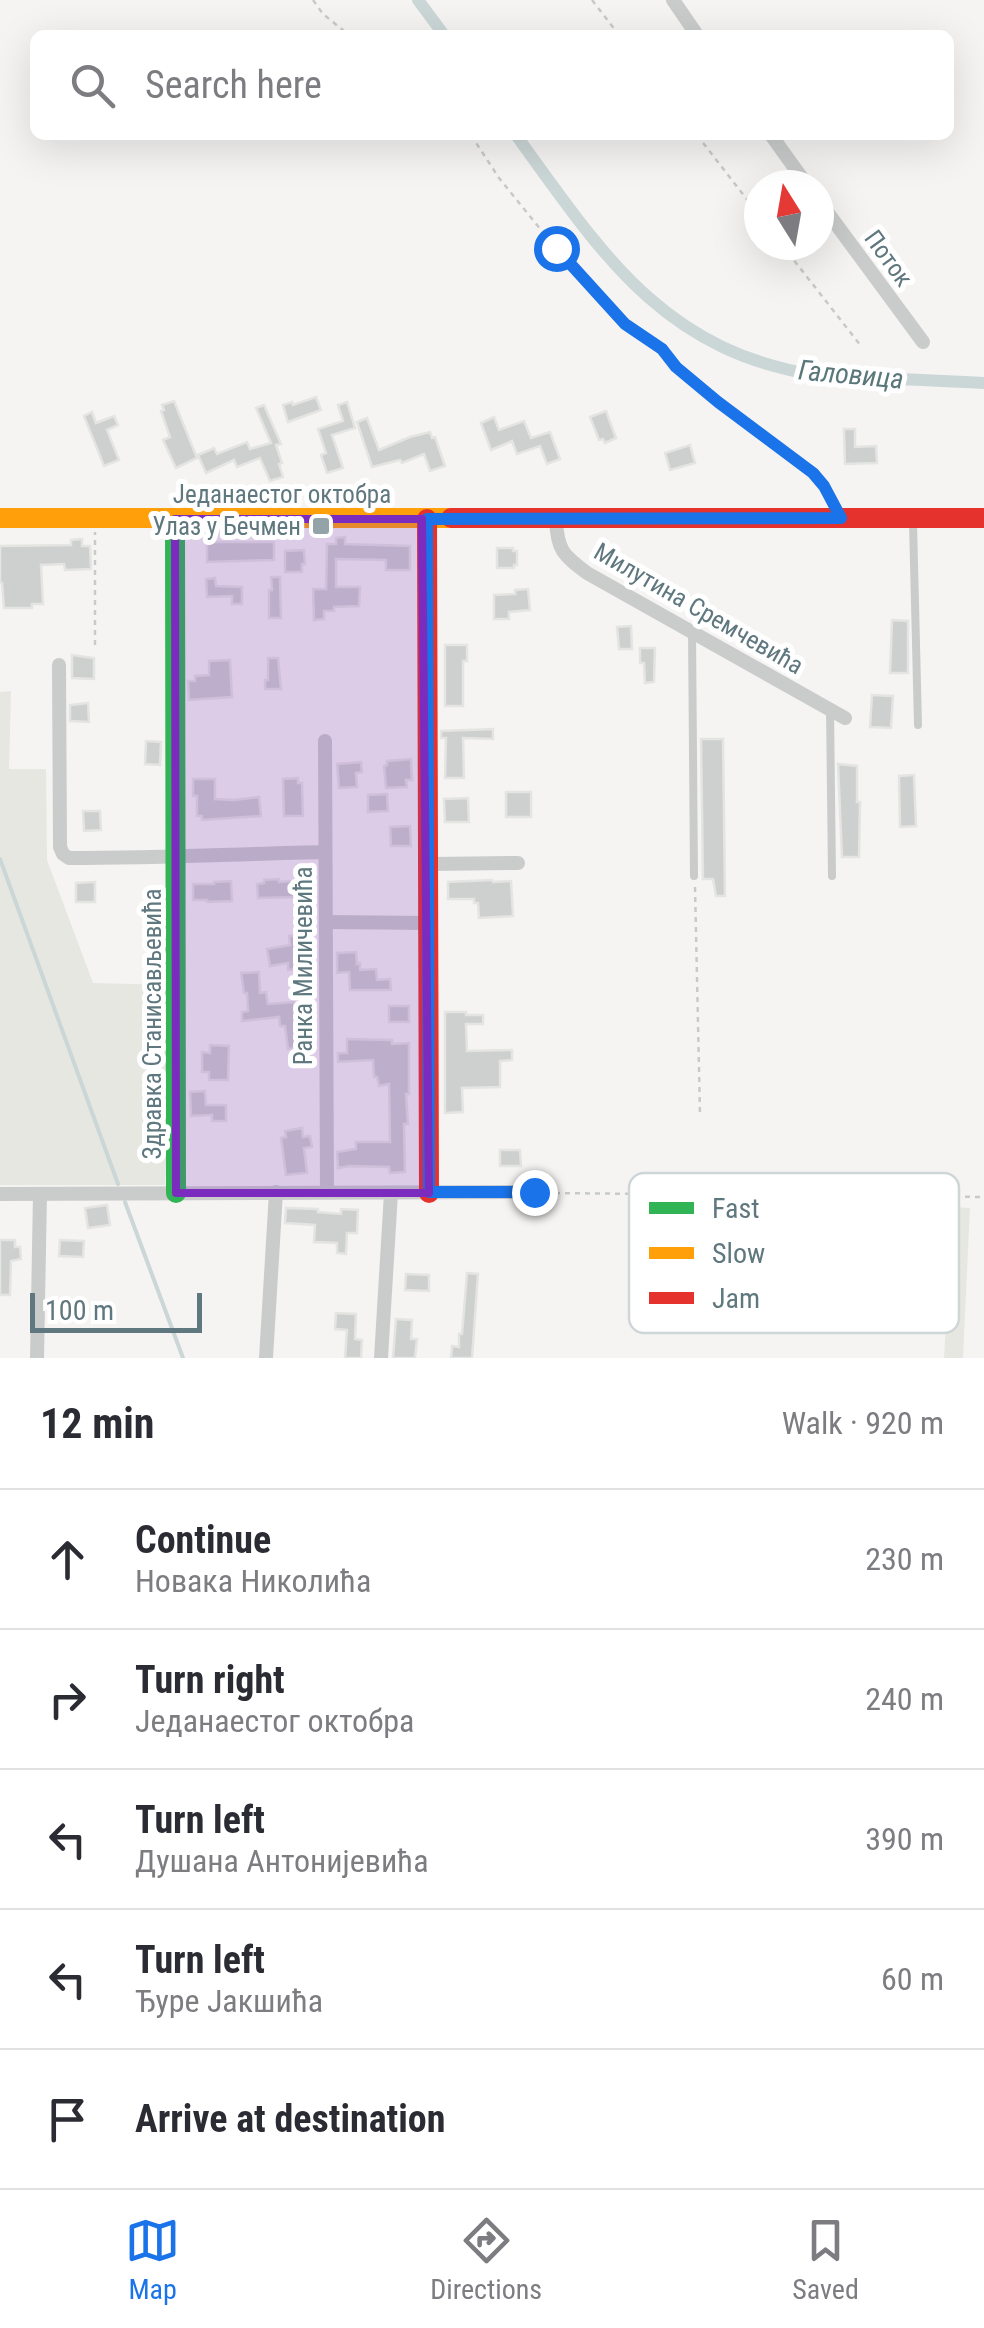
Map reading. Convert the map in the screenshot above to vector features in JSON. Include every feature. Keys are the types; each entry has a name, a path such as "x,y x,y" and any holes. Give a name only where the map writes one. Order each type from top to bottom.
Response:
{"street":[{"path":"673,0 694,30"},
{"path":"775,140 797,170"},
{"name":"Поток","path":"834,221 923,342"},
{"name":"Једанаестог октобра","path":"0,518 984,518"},
{"name":"Здравка Станисављевића","path":"175,519 176,1192"},
{"path":"427,519 429,1192"},
{"name":"Милутина Сремчевића","path":"556,519 556,538 565,557 618,592 845,718"},
{"path":"59,665 62,854 69,858 176,856"},
{"name":"Ранка Миличевића","path":"325,740 327,1192"},
{"name":"Здравка Станисављевића","path":"176,856 326,852"},
{"path":"430,864 518,863"},
{"path":"326,922 430,923"},
{"path":"266,1358 276,1192"},
{"path":"0,1194 534,1192"},
{"path":"381,1358 391,1193"},
{"path":"38,1358 40,1194"}],"lane":[{"path":"912,518 918,725"},
{"path":"692,631 694,876"},
{"path":"830,709 832,876"}],"path":[{"path":"313,0 343,30"},
{"path":"592,0 615,30"},
{"path":"474,140 499,178 625,324 662,349 676,367 718,402 813,473 841,518"},
{"path":"701,140 744,196"},
{"path":"794,260 860,346"},
{"path":"95,519 95,645"},
{"path":"694,876 700,1114"},
{"path":"534,1192 629,1193"},
{"path":"959,1197 984,1197"}],"highlighted area":[{"path":"175,519 422,519 429,1193 176,1193"}],"shaded area":[{"path":"11,691 9,769 46,769 47,860 93,983 173,985 165,1185 0,1185 0,692"},
{"path":"959,1207 970,1208 963,1358 944,1358 945,1333 959,1333"}],"building":[{"path":"316,397 321,410 288,422 283,405"},
{"path":"174,401 197,458 176,468 163,440 170,437 161,411 162,405"},
{"path":"347,402 355,428 332,435 343,468 327,473 321,455 326,453 318,429 343,421 338,405"},
{"path":"264,405 281,444 276,445 283,477 270,481 260,458 237,467 234,460 206,473 198,455 214,448 217,454 247,442 250,449 271,443 256,408"},
{"path":"606,411 616,438 605,443 599,440 590,417"},
{"path":"92,412 96,423 114,416 118,425 107,430 119,460 104,466 84,416"},
{"path":"494,417 499,430 524,421 531,438 550,432 560,459 547,464 540,446 517,454 512,441 491,450 481,423"},
{"path":"367,418 379,450 430,432 445,466 430,471 424,454 402,463 400,460 372,467 357,422"},
{"path":"844,429 855,429 855,447 876,446 877,463 845,464"},
{"path":"690,445 695,463 670,470 665,453"},
{"path":"345,537 345,544 410,546 410,570 386,570 386,560 336,559 336,587 360,587 359,606 334,607 334,611 324,611 324,619 314,620 313,589 326,589 327,544 336,544 336,538"},
{"path":"82,539 82,546 90,546 91,569 65,570 64,564 41,565 43,604 4,608 0,546 71,545 71,540"},
{"path":"207,542 274,542 274,560 207,562"},
{"path":"497,548 517,551 514,568 497,568"},
{"path":"304,550 302,572 285,572 285,551"},
{"path":"271,577 280,577 281,618 269,618"},
{"path":"215,578 216,586 242,587 242,604 232,604 232,596 207,597 206,579"},
{"path":"528,589 530,610 509,612 509,619 494,619 494,595"},
{"path":"892,620 908,621 908,673 890,673"},
{"path":"631,626 632,649 619,649 617,627"},
{"path":"445,645 467,645 463,706 445,706"},
{"path":"640,648 655,648 654,682 645,683"},
{"path":"72,655 94,658 94,679 72,678"},
{"path":"268,658 278,658 281,689 265,689"},
{"path":"230,660 232,697 189,700 188,681 209,675 209,661"},
{"path":"872,695 893,696 891,728 870,727"},
{"path":"88,703 89,722 70,721 70,705"},
{"path":"493,729 493,739 463,738 464,778 445,778 446,738 441,738 441,731"},
{"path":"701,739 723,739 725,896 716,896 713,879 703,879"},
{"path":"146,741 161,742 160,765 145,764"},
{"path":"411,759 412,780 406,780 407,787 386,788 387,761"},
{"path":"361,762 362,772 356,773 357,787 339,788 337,764"},
{"path":"838,764 857,766 859,857 842,857"},
{"path":"914,775 916,826 900,827 899,776"},
{"path":"298,778 298,783 302,783 303,816 284,816 283,779"},
{"path":"193,779 215,779 215,799 259,797 261,816 202,820 202,816 197,816"},
{"path":"506,792 531,792 531,817 506,817"},
{"path":"387,794 388,811 368,812 368,795"},
{"path":"468,798 469,822 445,822 444,799"},
{"path":"83,811 100,811 101,830 84,831"},
{"path":"410,826 411,846 391,846 390,827"},
{"path":"279,879 305,880 306,897 258,898 257,884"},
{"path":"231,881 232,901 193,900 193,884"},
{"path":"511,881 513,916 479,918 474,899 448,899 448,882"},
{"path":"95,882 95,902 76,902 76,883"},
{"path":"303,935 305,952 297,952 299,969 288,970 288,963 270,966 267,949 290,945 289,936"},
{"path":"356,952 360,970 376,969 377,980 390,979 391,990 350,990 349,972 337,973 337,953"},
{"path":"259,972 260,993 266,992 268,1004 294,1002 295,1009 300,1009 303,1038 315,1037 316,1046 288,1049 285,1026 280,1026 279,1017 242,1021 242,1012 248,1011 241,973"},
{"path":"389,1006 409,1006 409,1022 389,1022"},
{"path":"445,1012 483,1015 483,1024 466,1024 467,1051 512,1050 512,1060 500,1061 500,1087 462,1088 463,1112 445,1113"},
{"path":"347,1039 409,1043 405,1172 390,1173 389,1167 338,1168 337,1152 356,1149 356,1142 390,1142 389,1084 379,1086 373,1060 338,1062 338,1053 347,1053"},
{"path":"210,1045 229,1046 228,1080 209,1080 209,1072 202,1072 202,1052 210,1053"},
{"path":"205,1091 206,1105 226,1105 226,1121 212,1121 212,1115 191,1116 190,1092"},
{"path":"302,1128 303,1137 310,1136 312,1147 304,1148 307,1173 286,1175 281,1138 286,1137 285,1131"},
{"path":"500,1150 520,1150 521,1166 500,1166"},
{"path":"107,1205 110,1225 88,1228 85,1208"},
{"path":"286,1208 341,1214 341,1209 358,1210 357,1233 347,1233 346,1254 337,1253 337,1243 314,1242 315,1225 285,1223"},
{"path":"0,1240 15,1240 15,1247 20,1247 21,1259 11,1261 10,1295 0,1295"},
{"path":"60,1240 84,1241 83,1257 59,1256"},
{"path":"467,1273 478,1274 472,1358 451,1358 452,1346 459,1347 462,1334"},
{"path":"406,1274 429,1275 429,1291 405,1290"},
{"path":"336,1313 356,1314 355,1339 362,1340 361,1358 345,1358 347,1330 335,1329"},
{"path":"396,1319 412,1320 411,1339 417,1339 415,1358 393,1358"}],"waterway":[{"name":"Галовица","path":"418,0 440,30"},
{"name":"Галовица","path":"520,140 577,218 640,290 716,344 762,363 822,376 984,383"},
{"path":"0,859 118,1184"},
{"path":"125,1202 183,1358"}],"traffic: fast":[{"path":"175,519 176,1193"}],"traffic: slow":[{"path":"0,518 451,518"}],"traffic: jam":[{"path":"451,518 984,518"},
{"path":"427,519 429,1193"}],"place":[{"name":"Улаз у Бечмен","path":"321,526"}],"route":[{"path":"534,1192 429,1192 427,519 841,518 813,473 718,402 676,367 662,349 625,324 556,248"}]}
